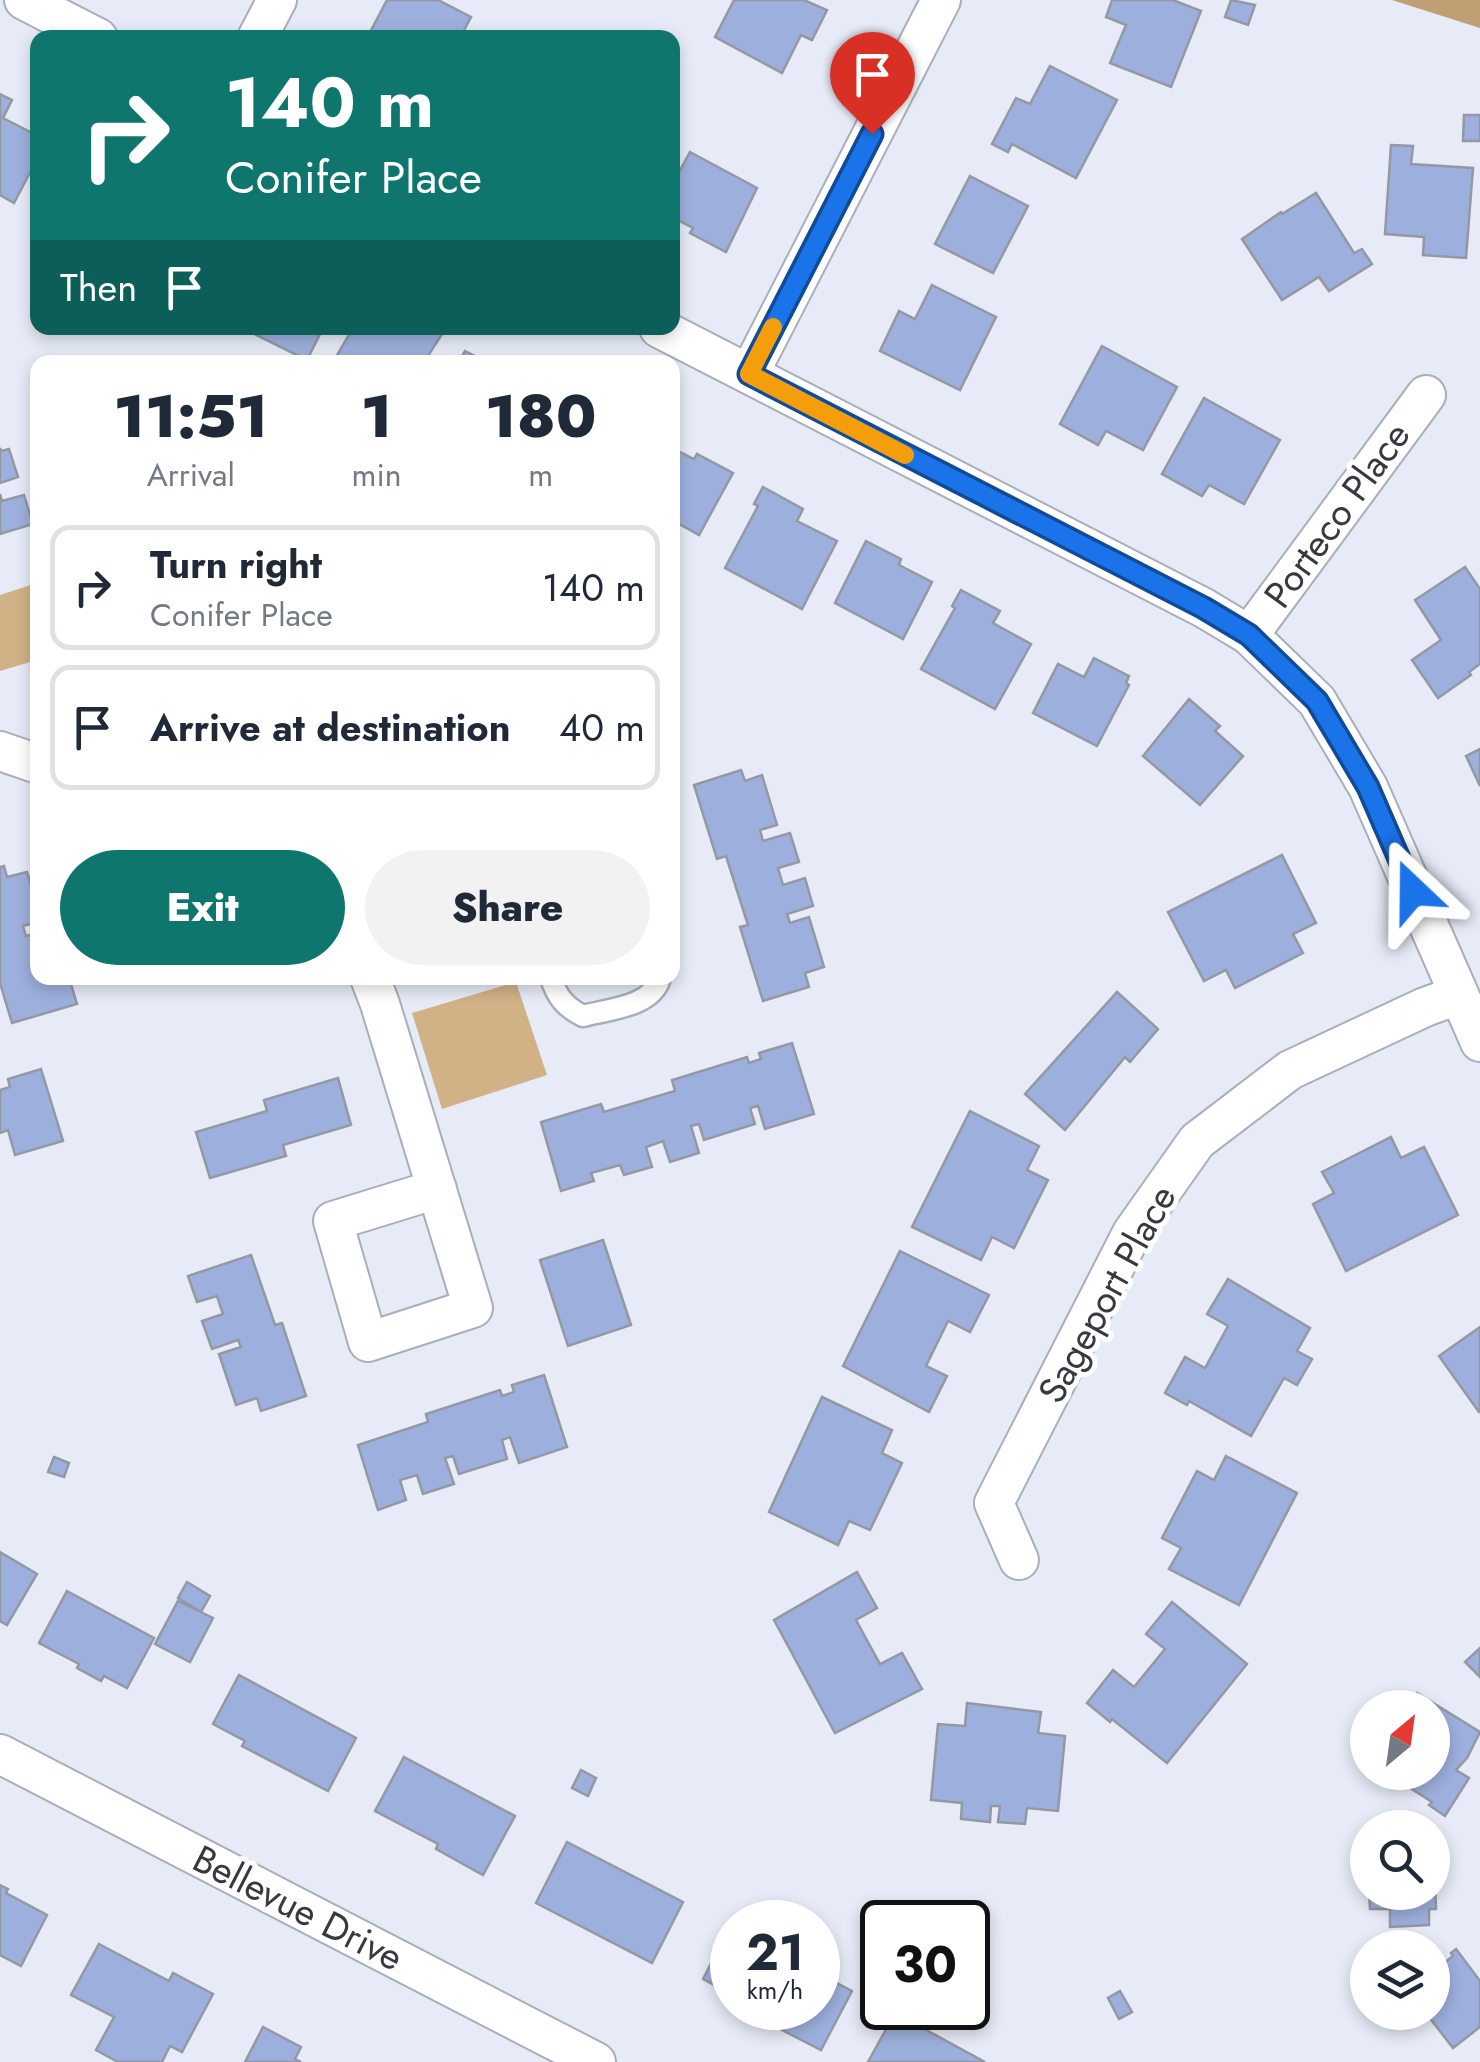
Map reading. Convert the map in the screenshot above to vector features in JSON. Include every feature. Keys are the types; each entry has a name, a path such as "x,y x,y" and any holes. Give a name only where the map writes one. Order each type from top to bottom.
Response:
{"street":[{"path":"24,0 82,30"},
{"path":"262,30 277,0"},
{"path":"749,374 941,0"},
{"path":"673,335 1204,608 1249,635 1317,701 1368,787 1480,1042"},
{"name":"Porteco Place","path":"1249,635 1426,394"},
{"path":"0,751 30,761"},
{"path":"372,985 437,1189"},
{"name":"Sageport Place","path":"1020,1560 994,1504 1132,1234 1197,1140 1290,1070 1426,1006 1458,995"},
{"name":"Bellevue Drive","path":"0,1754 596,2062"}],"lane":[{"path":"554,985 567,1008 583,1016 646,999 658,985"}],"shaded area":[{"path":"1392,0 1480,0 1480,28"},
{"path":"30,585 30,662 0,671 0,595"},
{"path":"517,985 547,1075 442,1109 412,1013"}],"building":[{"path":"387,0 438,0 471,17 464,30 371,30"},
{"path":"734,0 804,0 827,10 812,40 801,35 782,73 715,37"},
{"path":"1112,0 1173,0 1201,11 1171,87 1110,63 1126,25 1106,17"},
{"path":"1231,0 1255,5 1248,25 1225,17"},
{"path":"1050,66 1117,100 1076,178 1012,144 1008,152 992,144 1016,98 1030,104"},
{"path":"0,94 12,100 3,118 30,132 30,172 14,203 0,195"},
{"path":"1464,115 1480,115 1480,141 1463,141"},
{"path":"1391,145 1413,146 1411,164 1473,168 1466,258 1423,255 1424,237 1385,234"},
{"path":"690,152 757,188 726,252 690,233 693,228 680,221 680,170"},
{"path":"970,176 1028,206 993,273 935,244"},
{"path":"1316,193 1354,253 1362,249 1372,264 1329,291 1319,277 1282,300 1242,239"},
{"path":"932,285 996,317 960,390 880,351 899,311 915,319"},
{"path":"256,335 320,335 310,355 297,355"},
{"path":"349,335 441,335 429,355 337,355"},
{"path":"1102,346 1177,387 1143,450 1106,431 1098,445 1060,424"},
{"path":"1204,398 1280,440 1244,504 1209,485 1202,496 1162,474"},
{"path":"0,448 9,449 18,477 0,483"},
{"path":"680,452 694,459 697,454 733,473 699,535 680,524"},
{"path":"763,487 803,509 797,521 837,541 802,609 725,568 758,506 754,504"},
{"path":"0,494 2,501 24,495 30,525 0,534"},
{"path":"866,541 901,559 899,565 932,582 903,639 835,603"},
{"path":"1465,567 1480,589 1480,664 1438,698 1412,660 1441,640 1415,600"},
{"path":"961,590 1000,611 993,623 1031,644 995,709 921,669"},
{"path":"1094,658 1129,676 1129,685 1097,746 1033,713 1058,664 1084,677"},
{"path":"1189,699 1220,726 1215,731 1243,756 1200,805 1143,756"},
{"path":"1480,749 1480,786 1466,756"},
{"path":"741,770 745,781 762,775 777,825 760,830 763,841 790,833 799,862 778,868 783,885 805,878 813,906 787,914 790,923 809,917 824,967 805,973 809,987 763,1001 740,927 748,925 726,856 717,859 694,785"},
{"path":"1282,855 1316,923 1293,934 1303,953 1235,988 1226,970 1204,981 1168,912"},
{"path":"4,866 7,877 27,872 30,881 30,924 23,926 26,936 30,935 30,985 71,985 77,1004 12,1023 0,983 0,867"},
{"path":"1117,992 1158,1029 1130,1062 1125,1057 1065,1130 1025,1094"},
{"path":"792,1043 814,1114 765,1129 758,1106 750,1108 755,1124 704,1140 699,1124 691,1126 699,1153 670,1162 663,1141 646,1147 652,1167 624,1175 620,1165 591,1173 594,1181 561,1191 541,1122 601,1104 604,1112 675,1091 672,1080 747,1057 749,1063 761,1059 759,1053"},
{"path":"41,1069 63,1141 15,1155 8,1130 0,1133 0,1090 10,1087 8,1079"},
{"path":"338,1078 351,1125 283,1145 286,1156 210,1178 196,1132 267,1111 264,1100"},
{"path":"970,1111 1039,1146 1027,1170 1048,1180 1014,1248 992,1237 981,1260 912,1227"},
{"path":"1391,1137 1401,1158 1424,1147 1458,1215 1346,1271 1313,1204 1334,1193 1322,1172"},
{"path":"603,1240 631,1325 568,1346 540,1260"},
{"path":"900,1251 989,1295 970,1332 948,1321 926,1366 947,1376 929,1412 843,1366"},
{"path":"251,1255 275,1325 282,1323 306,1396 261,1411 257,1398 236,1405 219,1354 241,1347 238,1340 212,1349 202,1321 223,1314 217,1296 197,1302 188,1276"},
{"path":"1228,1279 1310,1328 1297,1351 1312,1359 1297,1385 1284,1378 1251,1436 1189,1401 1187,1405 1165,1393 1185,1357 1205,1368 1228,1326 1207,1314"},
{"path":"1480,1327 1480,1412 1479,1412 1439,1356"},
{"path":"544,1375 567,1447 519,1463 510,1437 502,1440 507,1459 459,1474 453,1456 445,1458 454,1484 423,1494 417,1475 400,1480 406,1500 378,1510 358,1445 428,1422 426,1414 500,1390 502,1396 514,1392 512,1385"},
{"path":"822,1397 892,1430 882,1453 902,1463 870,1530 849,1521 838,1545 769,1512"},
{"path":"1226,1456 1297,1493 1239,1605 1169,1569 1181,1548 1162,1538 1197,1471 1214,1480"},
{"path":"54,1457 69,1463 64,1477 48,1472"},
{"path":"0,1552 37,1574 7,1625 0,1621"},
{"path":"857,1572 877,1608 856,1620 880,1664 902,1653 922,1689 835,1733 774,1620"},
{"path":"187,1582 210,1596 201,1612 178,1598"},
{"path":"67,1591 154,1638 127,1688 104,1676 101,1681 39,1643"},
{"path":"178,1601 213,1618 190,1662 155,1644"},
{"path":"1172,1602 1247,1664 1167,1763 1087,1703 1113,1670 1134,1687 1165,1649 1146,1634"},
{"path":"1480,1648 1480,1677 1465,1662"},
{"path":"239,1675 356,1738 328,1791 242,1746 245,1741 213,1724"},
{"path":"967,1703 1041,1712 1038,1733 1065,1736 1058,1811 1027,1808 1025,1824 998,1822 1000,1806 991,1806 990,1822 961,1819 962,1803 931,1800 938,1724 965,1726"},
{"path":"1450,1713 1480,1732 1456,1770 1469,1778 1449,1810 1436,1810 1429,1805 1432,1802 1413,1790 1450,1790"},
{"path":"404,1757 515,1816 483,1875 436,1849 438,1844 375,1811"},
{"path":"581,1770 596,1778 588,1796 572,1788"},
{"path":"567,1842 683,1902 652,1963 536,1903"},
{"path":"0,1885 8,1889 6,1893 47,1915 21,1966 0,1955"},
{"path":"1390,1910 1429,1910 1429,1925 1390,1927"},
{"path":"99,1944 169,1981 173,1973 213,1994 182,2052 170,2046 162,2062 118,2062 96,2050 114,2017 71,1995"},
{"path":"1456,1949 1480,1981 1480,2027 1453,2048 1439,2030 1450,2030 1451,1953"},
{"path":"840,1985 852,1991 840,2014"},
{"path":"1120,1991 1132,2012 1119,2019 1108,1998"},
{"path":"263,2027 301,2047 295,2059 301,2062 245,2062"},
{"path":"782,2030 832,2030 821,2050"},
{"path":"886,2030 926,2030 985,2062 868,2062"}],"slow traffic":[{"path":"773,327 749,374 905,455"}],"route":[{"path":"872,134 749,374 1204,608 1249,635 1317,701 1368,787 1413,891"}]}
